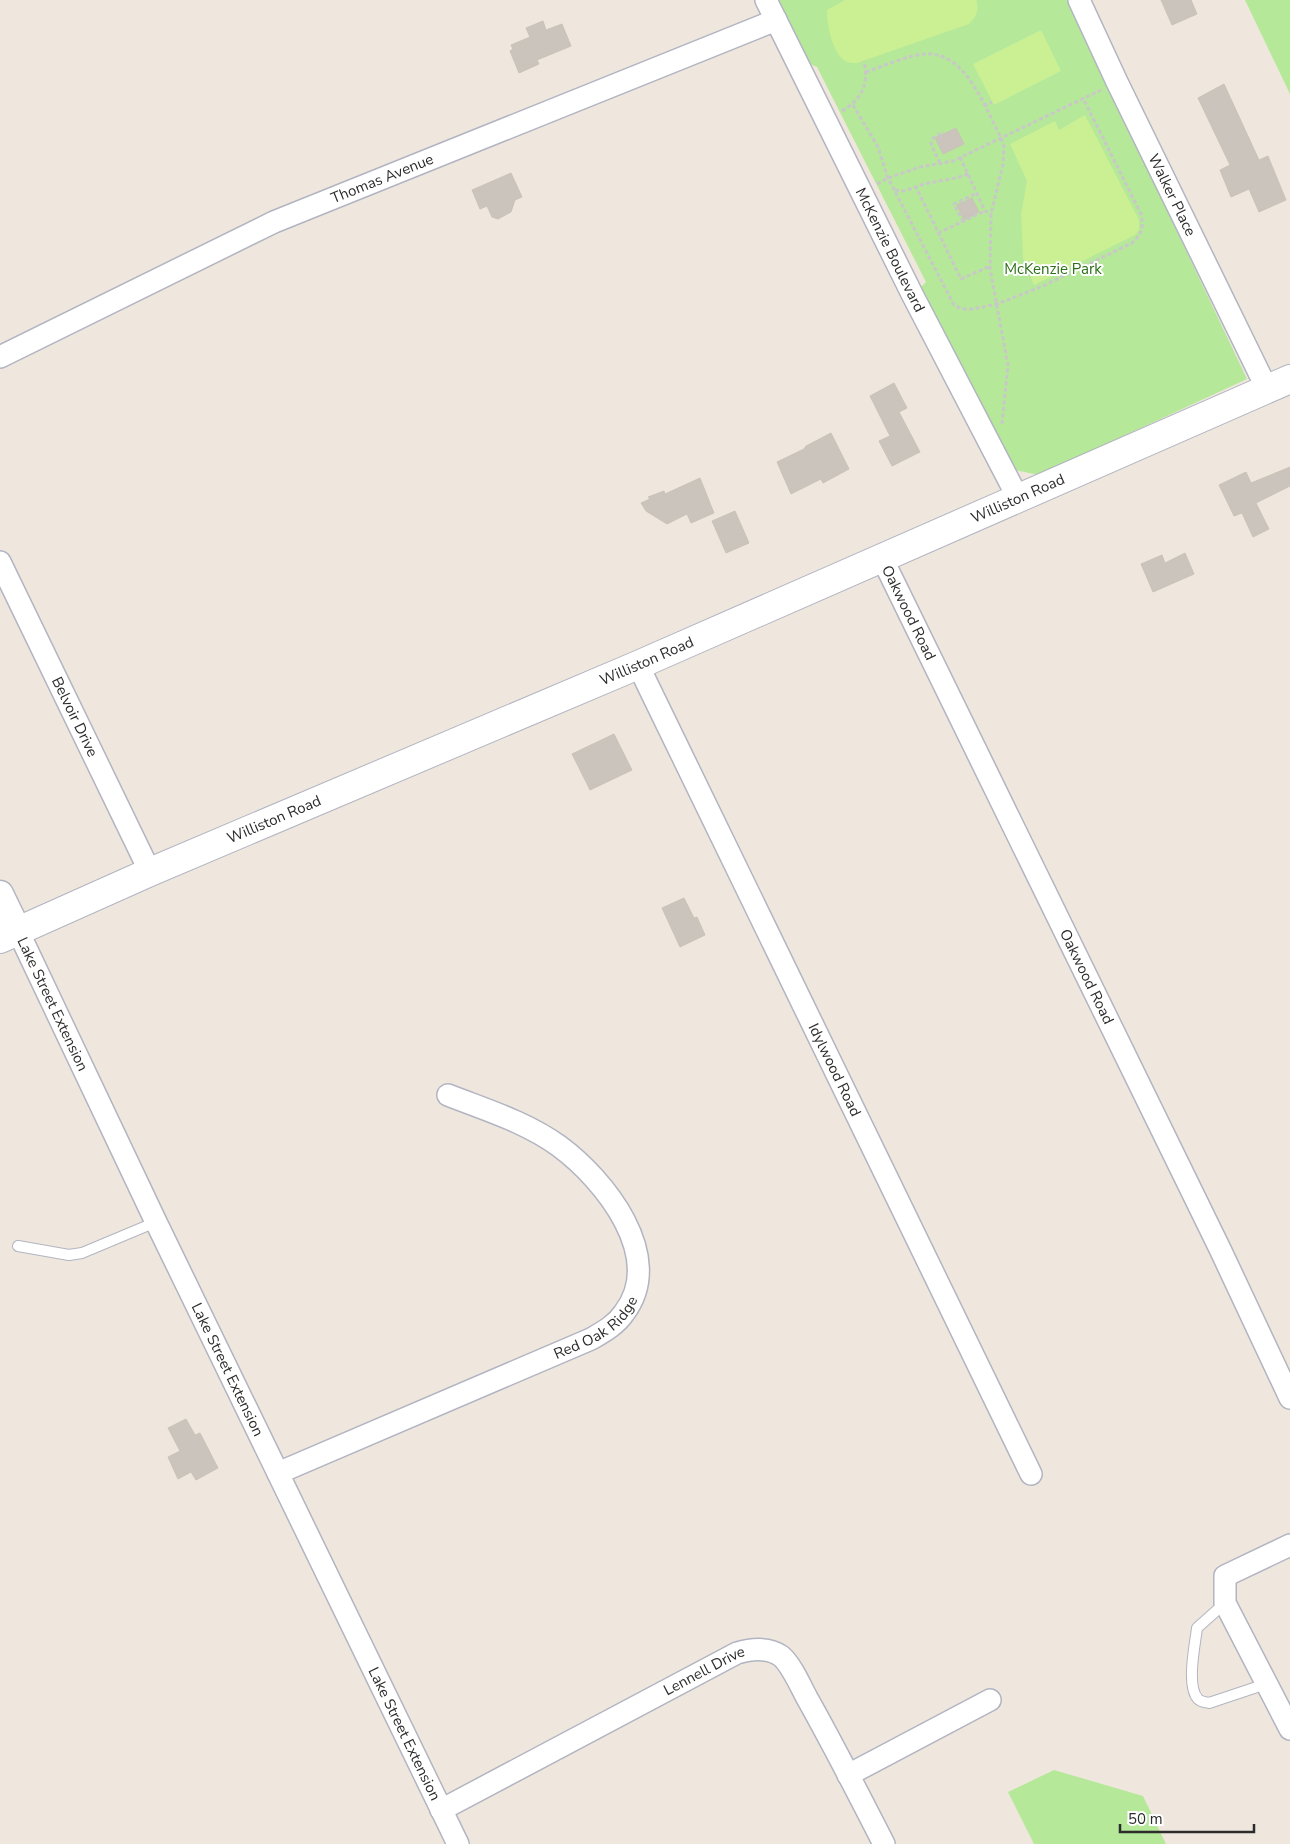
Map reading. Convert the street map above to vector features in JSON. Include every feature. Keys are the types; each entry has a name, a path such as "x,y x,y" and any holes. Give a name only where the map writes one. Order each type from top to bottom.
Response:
{"main road":[{"name":"Williston Road","path":"9,935 150,872 638,665 1279,384"}],"street":[{"name":"McKenzie Boulevard","path":"766,0 861,193 1018,498"},
{"name":"Walker Place","path":"1079,0 1117,82 1279,384"},
{"name":"Thomas Avenue","path":"0,358 274,222 776,20"},
{"name":"Oakwood Road","path":"882,558 1216,1240 1290,1398"},
{"name":"Belvoir Drive","path":"0,562 150,872"},
{"name":"Idylwood Road","path":"638,665 1031,1474"},
{"name":"Lake Street Extension","path":"0,894 9,935 156,1222 458,1844"},
{"name":"Red Oak Ridge","path":"278,1473 591,1339 609,1328 624,1314 634,1294 638,1272 638,1258 630,1232 612,1199 587,1170 559,1146 526,1126 448,1095"},
{"path":"1290,1545 1226,1576 1225,1603 1290,1729"},
{"name":"Lennell Drive","path":"441,1810 737,1653 751,1649 767,1650 781,1656 796,1677 884,1844"},
{"path":"848,1775 990,1700"}],"lane":[{"path":"18,1246 68,1255 82,1253 156,1222"},
{"path":"1225,1603 1197,1628 1193,1661 1193,1686 1197,1698 1202,1702 1209,1703 1266,1684"}],"path":[{"path":"866,72 890,63 926,54 950,59 968,76 1001,138 1004,147 1003,164 991,214 990,266 1008,365 1002,428"},
{"path":"826,120 853,105 864,89 866,72 864,61"},
{"path":"861,193 888,178 920,167 953,161 1117,82"},
{"path":"853,105 878,147 888,178 954,305 962,309 972,309 997,304 1043,286 1132,243 1140,235 1143,225 1141,214 1083,98"},
{"path":"984,106 992,102"},
{"path":"940,163 931,144 933,138 944,132"},
{"path":"960,157 985,211 991,214"},
{"path":"894,190 904,191 927,183 956,179 968,174"},
{"path":"916,187 961,280 990,266"},
{"path":"963,222 954,204 977,193"},
{"path":"938,233 985,211"}],"green space":[{"name":"McKenzie Park","path":"777,0 1067,0 1247,379 1039,475 1015,470 919,289 926,282 817,67 808,63"},
{"path":"845,0 976,0 977,10 969,24 857,63 852,63 840,57 831,38 828,23 827,10"},
{"path":"1245,0 1290,0 1290,94"},
{"path":"1041,30 1061,71 994,105 973,64"},
{"path":"1085,115 1139,220 1139,230 1135,235 1034,285 1023,258 1021,214 1027,181 1010,144 1055,121 1059,130"},
{"path":"1054,1770 1143,1796 1166,1844 1034,1844 1008,1792"}],"building":[{"path":"1161,0 1191,0 1197,14 1172,25"},
{"path":"543,21 546,30 562,24 571,46 537,60 539,64 519,73 510,51 513,49 511,45 530,37 526,28"},
{"path":"1224,84 1259,160 1268,156 1286,200 1259,212 1249,189 1231,197 1220,170 1230,165 1198,98"},
{"path":"956,128 964,144 943,154 935,138"},
{"path":"511,173 522,197 515,200 511,212 498,219 492,217 487,206 480,209 472,190"},
{"path":"972,198 979,212 964,220 957,205"},
{"path":"894,383 907,408 899,412 920,452 892,466 879,441 890,436 870,396"},
{"path":"831,433 849,469 823,483 821,479 791,494 777,462"},
{"path":"1290,467 1290,486 1256,503 1269,529 1253,537 1242,513 1234,516 1219,485 1246,472 1251,483"},
{"path":"700,478 714,513 691,523 687,514 667,524 646,511 641,503 650,499 648,497 664,491 665,494"},
{"path":"735,511 749,543 726,553 712,521"},
{"path":"1185,553 1194,574 1153,592 1141,564 1162,555 1165,563"},
{"path":"614,734 632,770 590,790 572,754"},
{"path":"684,898 694,918 697,917 705,935 680,947 662,908"},
{"path":"186,1419 195,1435 200,1433 218,1468 196,1480 191,1472 178,1479 168,1457 180,1451 168,1428"}]}
